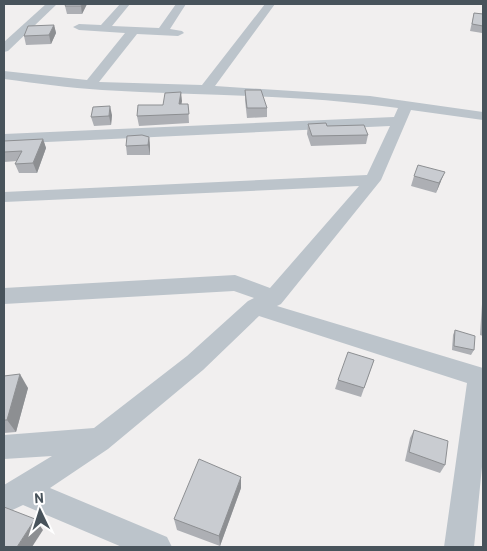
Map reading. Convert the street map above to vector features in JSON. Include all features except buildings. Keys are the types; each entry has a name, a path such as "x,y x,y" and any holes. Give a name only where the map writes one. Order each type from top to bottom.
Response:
{"street":[{"path":"4,48 52,4"},
{"path":"103,29 125,4"},
{"path":"162,32 181,4"},
{"path":"206,89 270,4"},
{"path":"79,28 178,33"},
{"path":"90,85 134,31"},
{"path":"4,74 90,85 206,89 370,100 403,113"},
{"path":"13,495 99,440 195,363 265,302 373,180 403,113"},
{"path":"4,139 403,113 483,116"},
{"path":"4,198 373,180"},
{"path":"4,296 235,283 265,302 481,377 459,547"},
{"path":"4,447 99,440"},
{"path":"13,495 157,547"}]}
